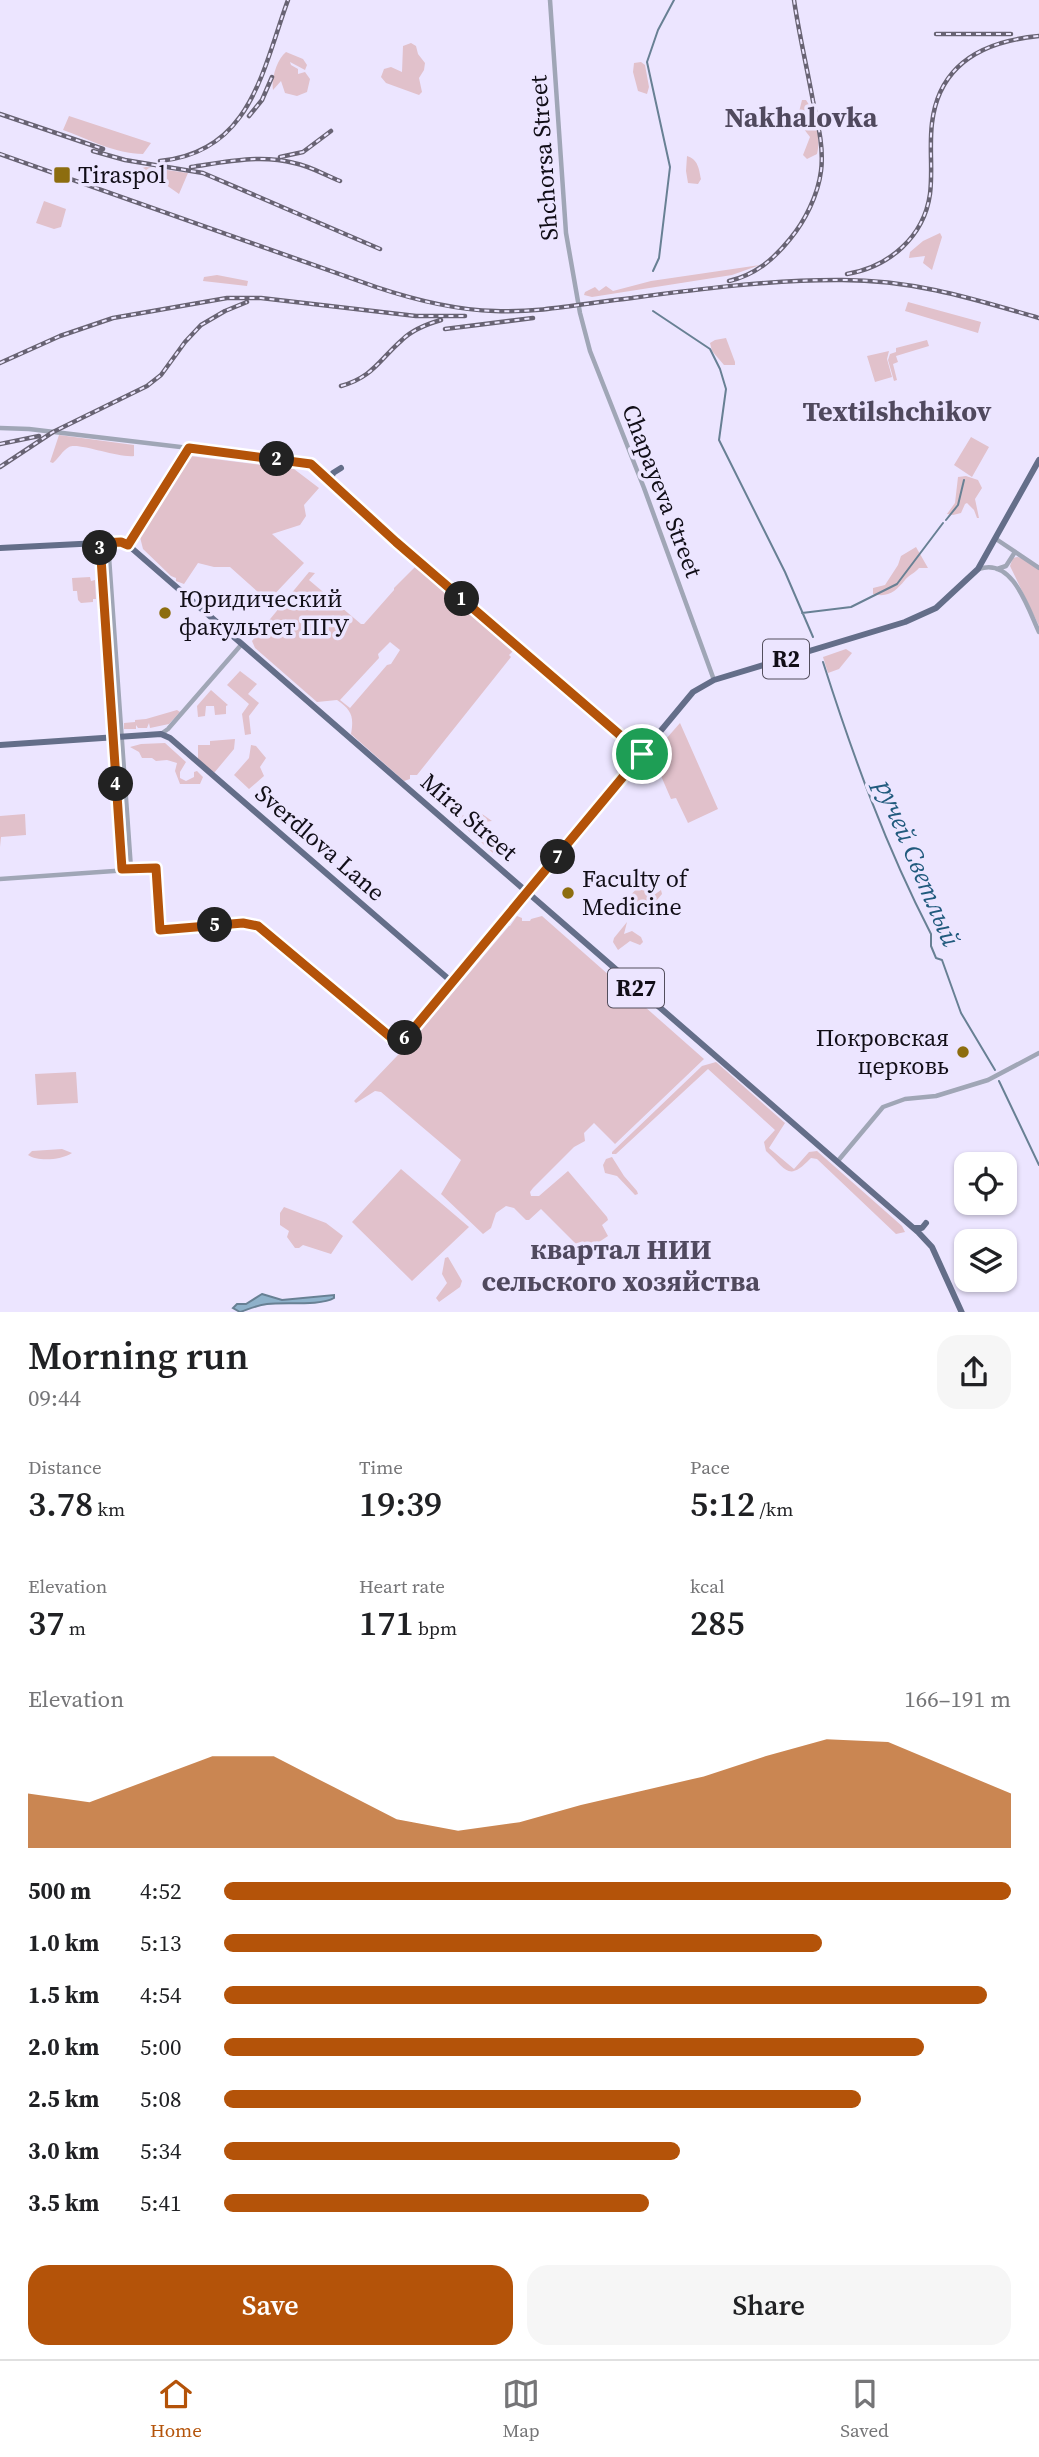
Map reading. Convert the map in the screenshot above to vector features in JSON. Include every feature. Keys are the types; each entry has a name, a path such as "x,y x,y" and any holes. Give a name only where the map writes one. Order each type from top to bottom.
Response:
{"main road":[{"path":"0,548 121,542 128,545 189,448 311,464 396,542 642,754"},
{"name":"R2","path":"527,893 693,692 714,680 916,618 948,599 978,569 1039,460"},
{"path":"330,482 334,473 341,468"},
{"name":"Mira Street","path":"128,545 913,1228"},
{"path":"0,745 161,734"},
{"name":"Sverdlova Lane","path":"161,734 189,754 452,982"},
{"path":"452,982 527,893"},
{"path":"913,1216 913,1228 922,1228 926,1223"},
{"name":"R27","path":"913,1228 932,1247 962,1312"}],"street":[{"name":"Shchorsa Street","path":"550,0 566,233 580,313"},
{"name":"Chapayeva Street","path":"580,313 590,351 644,488 714,680"},
{"path":"0,428 189,448"},
{"path":"996,539 1039,568"},
{"path":"100,543 122,869"},
{"path":"108,543 131,869"},
{"path":"978,569 1006,565 1015,552"},
{"path":"986,556 994,568 1012,576"},
{"path":"1006,565 1039,632"},
{"path":"103,596 107,593 112,595"},
{"path":"161,734 241,645"},
{"path":"0,879 156,868 160,930 247,923 264,930 400,1045 452,982"},
{"path":"836,1162 883,1107 905,1099 936,1096 988,1080 1039,1053"}],"shaded area":[{"path":"411,43 416,46 425,63 419,78 422,92 419,95 386,83 381,77 384,69 391,67 402,72 403,46"},
{"path":"286,52 303,59 307,65 305,70 290,62 298,69 298,74 305,72 310,79 307,92 297,96 285,93 281,81 273,90 275,70"},
{"path":"641,62 645,65 649,87 647,94 638,91 633,72 634,63"},
{"path":"802,100 806,100 810,106 818,134 817,154 807,159 803,155 810,137 797,120"},
{"path":"69,116 151,143 143,154 112,149 63,130"},
{"path":"687,156 694,159 697,165 701,179 698,184 688,183"},
{"path":"142,168 188,173 179,194"},
{"path":"44,201 66,209 61,227 54,229 36,223"},
{"path":"940,233 942,237 932,270 923,263 925,256 909,258 910,252 923,241"},
{"path":"760,265 732,275 592,297 584,295 595,287 599,291 606,286 613,291 651,281"},
{"path":"217,275 248,281 247,286 203,281 204,277"},
{"path":"908,302 981,322 978,333 905,311"},
{"path":"726,338 735,365 724,365 712,351 710,343"},
{"path":"927,340 929,346 896,356 898,362 893,364 897,380 894,381 888,360 890,354 896,352 896,348"},
{"path":"889,351 887,359 892,377 875,382 867,356"},
{"path":"59,435 134,445 134,456 74,446 67,448 53,463 50,462"},
{"path":"971,437 989,447 972,477 954,465"},
{"path":"190,456 294,469 319,488 304,505 306,516 300,525 272,534 304,563 268,601 230,567 198,563 184,584 176,581 176,578 143,549 139,533"},
{"path":"966,476 978,480 982,488 975,499 979,518 967,503 961,513 947,514 955,503 958,477"},
{"path":"916,547 928,568 919,568 891,593 873,594 873,588 885,585 901,556"},
{"path":"1017,557 1039,569 1039,626 1010,566 1013,558"},
{"path":"416,566 514,650 417,775 410,775 410,779 404,781 351,734 352,718 346,707 337,700 317,702 255,648 252,641 309,572 315,573 309,580 361,624 364,624","holes":["390,642 400,650 391,664 387,665 350,708 340,700 379,658 378,654"]},
{"path":"90,577 91,581 95,580 96,599 93,599 93,602 81,603 77,591 73,591 72,578"},
{"path":"112,613 120,730 114,730 106,614"},
{"path":"846,649 852,653 839,669 828,673 823,657"},
{"path":"240,671 257,684 248,694 259,703 249,716 251,734 245,735 242,714 249,704 227,685"},
{"path":"211,690 228,705 226,714 215,715 214,706 206,706 205,716 198,717 197,706"},
{"path":"177,710 180,712 169,724 150,728 149,723 147,728 138,728 136,725 136,729 124,729 124,723"},
{"path":"680,723 718,809 688,823 676,798 671,799 652,755"},
{"path":"235,739 234,749 214,773 198,760 198,745"},
{"path":"165,743 186,762 180,772 180,778 186,781 194,777 194,772 197,771 203,777 200,784 180,784 175,771 177,763 142,758 139,752 130,747"},
{"path":"251,745 256,746 266,758 260,767 264,776 249,789 234,775 249,758"},
{"path":"478,811 492,821 483,822 480,826 491,838 493,853 459,822 463,815 469,820"},
{"path":"25,814 26,835 1,837 0,847 0,816"},
{"path":"642,883 646,884 645,893 654,895 661,890 662,894 645,914 640,916 640,903 625,901"},
{"path":"517,916 522,918 522,921 530,921 542,916 704,1059 615,1144 594,1123 584,1133 585,1141 574,1147 530,1192 531,1196 539,1196 568,1171 608,1220 602,1225 608,1236 584,1252 541,1209 526,1220 514,1208 506,1206 496,1213 491,1228 483,1234 441,1194 461,1160 381,1092 375,1091 356,1103 354,1101 418,1034"},
{"path":"627,922 624,934 632,931 641,937 643,942 640,945 630,941 618,950 613,942 614,938"},
{"path":"716,1062 785,1123 769,1148 794,1169 809,1152 817,1151 902,1226 905,1232 896,1234 817,1159 811,1158 797,1170 788,1171 783,1168 766,1151 764,1142 775,1130 708,1069 616,1154 612,1154 702,1066"},
{"path":"76,1072 78,1103 37,1105 35,1074"},
{"path":"62,1149 72,1153 50,1159 38,1159 28,1155 32,1151"},
{"path":"612,1157 638,1194 635,1195 617,1176 605,1173 603,1165 606,1159"},
{"path":"401,1169 469,1227 412,1281 352,1222"},
{"path":"284,1207 326,1223 343,1236 331,1254 303,1245 295,1248 287,1237 289,1231 280,1225 280,1213"},
{"path":"448,1257 462,1281 460,1287 439,1302 436,1298 447,1283 442,1274 445,1258"}],"water":[{"path":"262,1294 282,1300 334,1295 334,1298 312,1303 267,1304 240,1312 233,1308"}],"waterway":[{"name":"ручей Светлый","path":"653,271 659,258 670,167 647,62 658,30 674,0"},
{"name":"ручей Светлый","path":"653,311 710,349 720,369 726,389 719,440 785,572 813,637"},
{"path":"946,520 958,505 964,480"},
{"path":"802,613 851,607 897,584 943,523"},
{"name":"ручей Светлый","path":"823,662 871,801 931,934 931,946 936,958 942,960 961,1013 995,1070"},
{"name":"ручей Светлый","path":"999,1081 1039,1165"}],"railway":[{"path":"160,161 191,154 215,142 234,125 260,80 288,0"},
{"path":"729,281 755,271 784,247 806,216 819,180 822,162 820,136 794,0"},
{"path":"936,34 1011,34"},
{"path":"847,274 877,265 890,257 902,247 920,224 930,194 931,132 936,102 955,70 968,59 1000,43 1039,36"},
{"path":"249,116 262,100 272,77"},
{"path":"0,114 103,149"},
{"path":"280,157 303,152 331,131"},
{"path":"93,151 125,160 203,173 380,249"},
{"path":"0,154 376,287 450,306 529,311 734,286 811,280 864,281 940,291 1039,318"},
{"path":"191,167 243,160 281,160 312,168 340,181"},
{"path":"0,363 60,336 113,318 227,298 261,298 416,316 465,316"},
{"path":"0,467 53,432 147,386 161,375 201,325 247,302"},
{"path":"445,329 533,318"},
{"path":"341,386 368,373 410,333 441,320"},
{"path":"0,444 39,436"}],"place":[{"name":"Tiraspol","path":"62,175"},
{"name":"Юридический факультет ПГУ","path":"165,613"},
{"name":"Faculty of Medicine","path":"568,893"},
{"name":"Покровская церковь","path":"963,1052"}],"district":[{"name":"Nakhalovka","path":"801,117"},
{"name":"Textilshchikov","path":"897,411"},
{"name":"квартал НИИ сельского хозяйства","path":"621,1265"}],"route":[{"path":"189,448 311,464 396,542 642,754 400,1045 258,926 243,923 160,930 156,868 122,869 100,543 121,542 128,545 189,448"}]}
